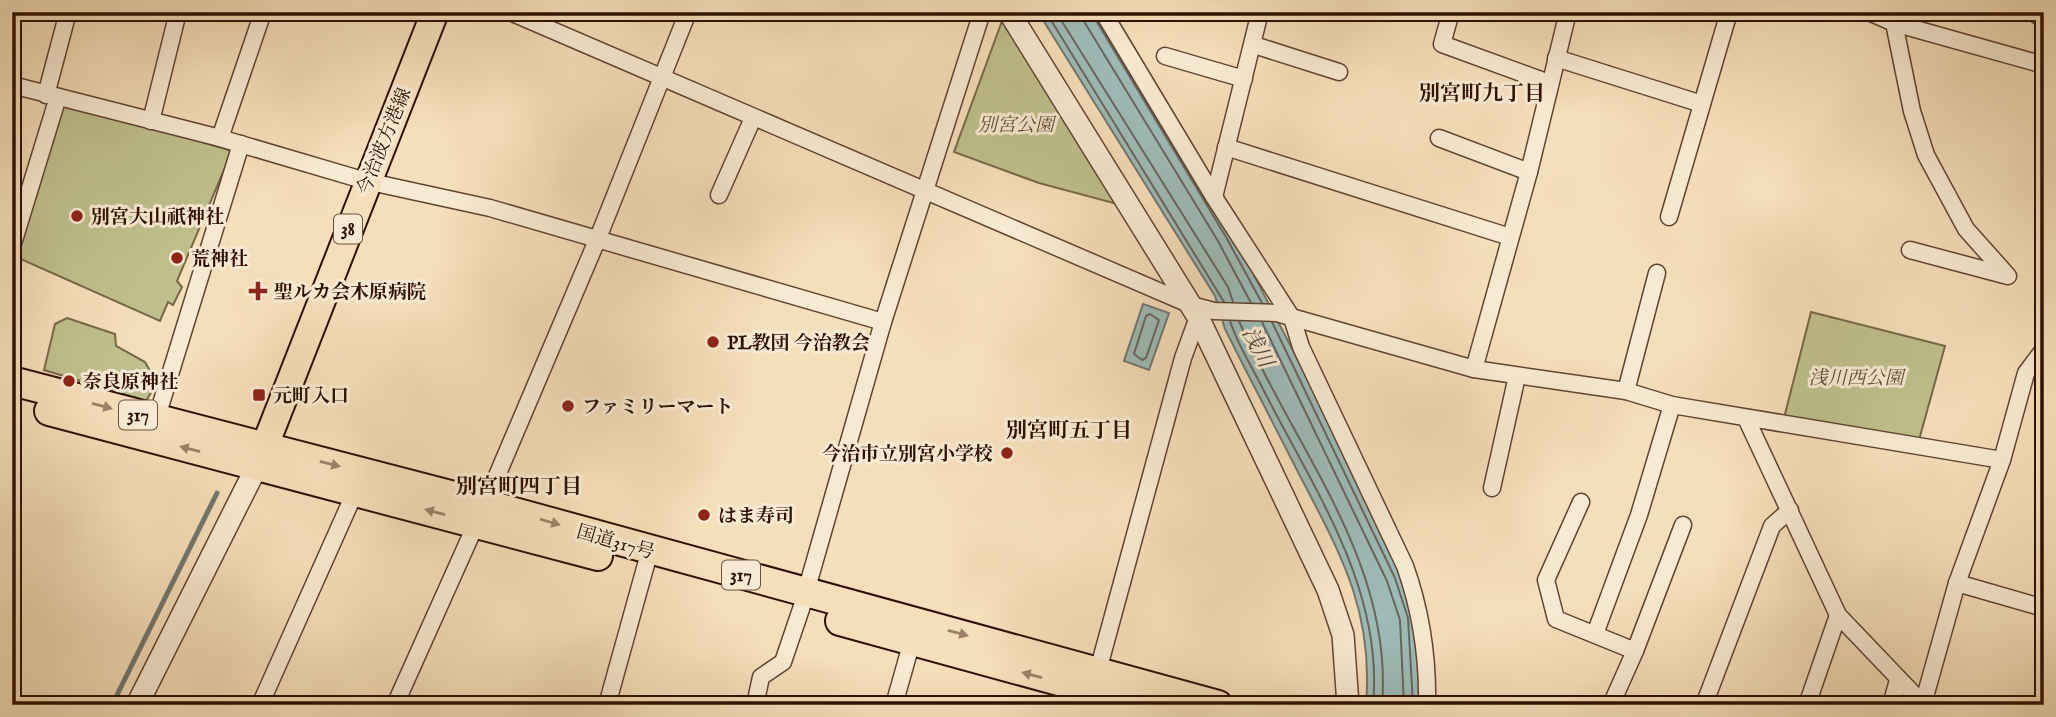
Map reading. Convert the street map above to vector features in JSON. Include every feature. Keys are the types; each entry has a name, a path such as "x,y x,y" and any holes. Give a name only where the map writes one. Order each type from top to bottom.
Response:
{"highway":[{"name":"国道317号","path":"12,381 156,420 356,490 480,514"},
{"name":"国道317号","path":"12,401 260,456 1096,681 1172,699 1218,705"},
{"name":"国道317号","path":"1096,681 1146,705"}],"main road":[{"name":"今治波方港線","path":"260,456 366,181 435,12"}],"street":[{"path":"12,247 16,218 52,96 68,12"},
{"path":"151,121 178,12"},
{"path":"220,138 263,12"},
{"path":"510,12 535,17 662,79 926,189 1201,311 1284,316 1474,369 1626,391 1672,405 2002,460"},
{"path":"395,705 598,238 688,12"},
{"path":"755,705 761,677 783,662 803,601 883,322 982,12"},
{"path":"1009,12 1201,311 1328,590 1343,635 1348,705"},
{"path":"1103,12 1301,347 1405,566 1416,596 1422,625 1427,705"},
{"path":"1214,197 1254,45 1260,12"},
{"path":"1451,12 1441,44 1549,83"},
{"path":"1474,369 1529,172 1568,12"},
{"path":"1669,217 1728,12"},
{"path":"1869,12 1894,23 2044,65"},
{"path":"2037,12 2044,17"},
{"path":"1894,23 1912,111 1926,155 1966,229 2008,276 1910,250"},
{"path":"1254,45 1339,72"},
{"path":"1165,56 1244,79"},
{"path":"1556,58 1702,104"},
{"path":"12,85 220,138 366,181 490,208 883,322"},
{"path":"719,195 753,118"},
{"path":"1439,138 1529,172"},
{"path":"156,420 241,144"},
{"path":"1226,147 1510,237"},
{"path":"1626,391 1657,273"},
{"path":"1096,681 1183,358 1201,311"},
{"path":"1746,418 1838,615 1923,704 1957,583 2002,460 2026,373 2044,349"},
{"path":"1492,488 1517,376"},
{"path":"1595,634 1639,515 1672,405"},
{"path":"137,705 260,456"},
{"path":"260,705 356,490"},
{"path":"1581,502 1546,580 1556,619 1635,652"},
{"path":"1704,705 1772,526 1790,510"},
{"path":"1611,705 1635,652 1683,525"},
{"path":"607,705 647,559"},
{"path":"1957,583 2044,608"},
{"path":"1807,705 1838,615"},
{"path":"894,705 914,632"},
{"path":"1891,705 1898,680"}],"green space":[{"name":"別宮公園","path":"1008,19 1117,204 1039,183 954,152 1002,21"},
{"path":"63,100 232,151 177,281 182,287 173,305 168,302 160,321 16,257"},
{"name":"浅川西公園","path":"1811,312 1945,346 1919,440 1784,418"},
{"path":"67,318 115,334 116,346 145,362 157,383 146,401 44,370 55,324"}],"water":[{"name":"浅川","path":"1038,12 1097,12 1232,233 1330,422 1402,575 1415,617 1420,705 1366,705 1365,640 1351,583 1340,556 1225,329 1215,296"},
{"path":"1143,304 1169,313 1149,370 1124,361"}],"waterway":[{"path":"112,705 217,493"}],"place":[{"name":"別宮大山祇神社","path":"77,216"},
{"name":"荒神社","path":"177,258"},
{"name":"聖ルカ会木原病院","path":"258,291"},
{"name":"PL教団 今治教会","path":"713,342"},
{"name":"奈良原神社","path":"69,381"},
{"name":"元町入口","path":"259,395"},
{"name":"ファミリーマート","path":"568,406"},
{"name":"今治市立別宮小学校","path":"1007,453"},
{"name":"はま寿司","path":"704,515"}],"district":[{"name":"別宮町九丁目","path":"1482,93"},
{"name":"別宮町五丁目","path":"1069,430"},
{"name":"別宮町四丁目","path":"519,486"}]}
